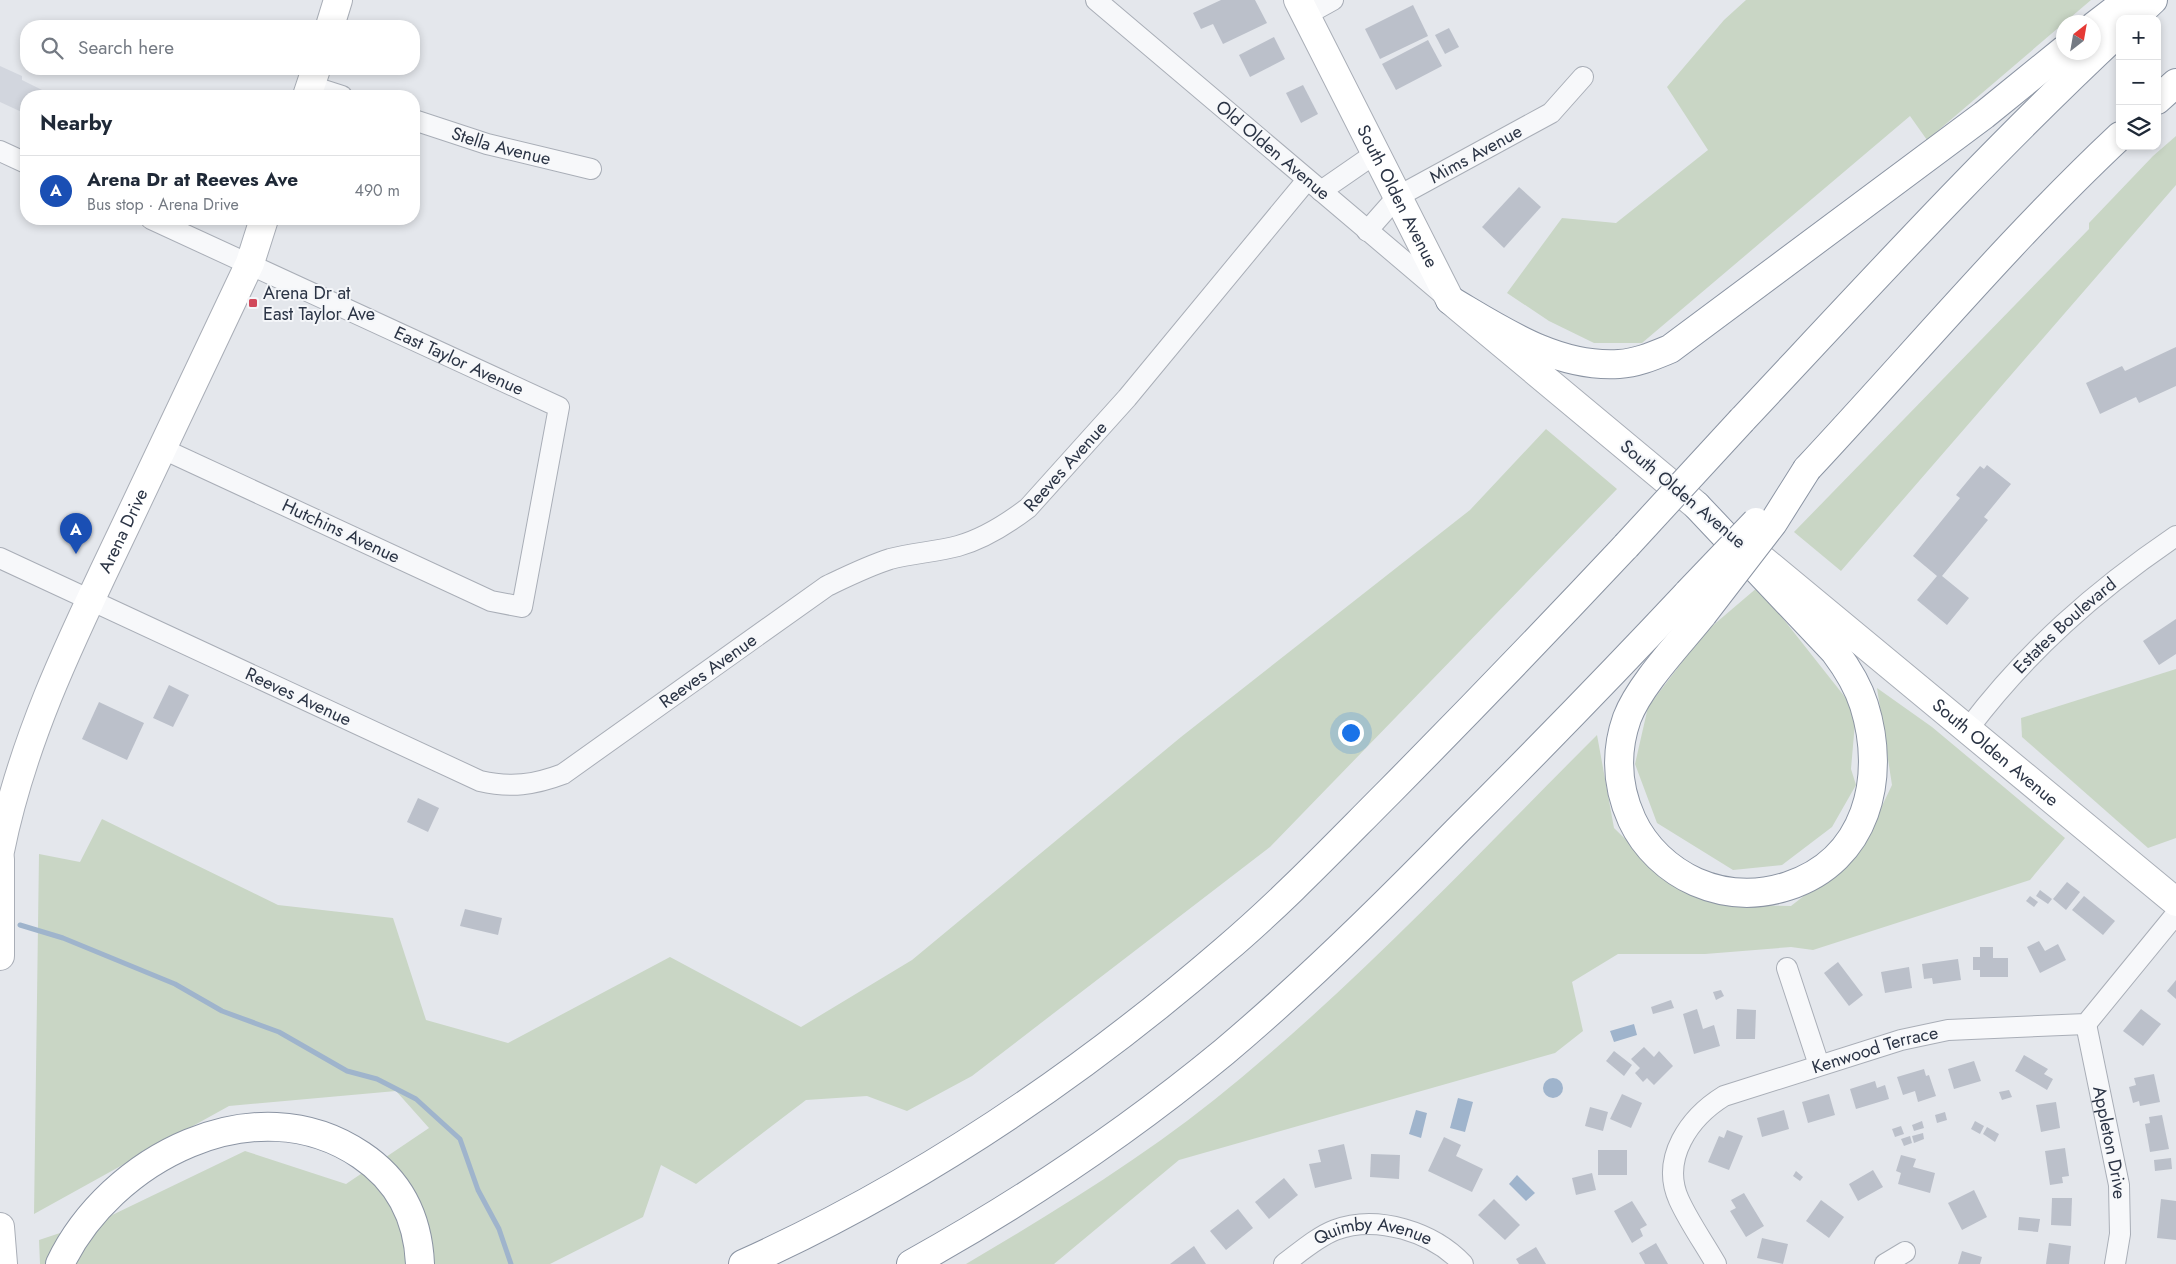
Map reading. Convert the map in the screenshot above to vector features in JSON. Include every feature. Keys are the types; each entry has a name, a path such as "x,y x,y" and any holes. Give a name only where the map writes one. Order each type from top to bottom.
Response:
{"main road":[{"path":"332,20 338,0"},
{"path":"2101,21 2128,0"},
{"path":"2137,15 2153,0"},
{"name":"South Olden Avenue","path":"1302,7 1450,300 2176,902"},
{"path":"743,1264 820,1227 913,1176 973,1139 1061,1080 1173,994 1227,949 1305,877 1526,653 1947,200 2053,93 2116,35"},
{"path":"1450,300 1526,345 1594,363 1618,364 1643,360 1670,350 1984,115 2056,56"},
{"path":"2161,96 2176,82"},
{"path":"1697,506 1836,652 1854,682 1864,704 1871,731 1873,756 1872,784 1866,812 1856,834 1839,855 1820,871 1799,882 1776,890 1754,893 1729,892 1708,887 1685,877 1650,848 1636,828 1625,806 1620,784 1618,761 1622,736 1628,716 1696,604 1807,469 1900,370 2021,234 2116,140"},
{"name":"Arena Drive","path":"0,851 30,740 61,663 250,263 262,225"},
{"path":"912,1264 1014,1204 1075,1163 1164,1099 1278,1006 1358,932 1581,706 1696,604"},
{"path":"0,859 0,956"},
{"path":"60,1264 82,1227 102,1203 128,1179 158,1159 214,1134 244,1127 269,1126 300,1129 326,1137 352,1149 377,1166 391,1180 404,1199 414,1222 419,1244 420,1264"},
{"path":"0,1227 3,1264"}],"street":[{"name":"Old Olden Avenue","path":"1096,0 1450,300"},
{"path":"1302,7 1333,0"},
{"name":"Mims Avenue","path":"1367,231 1398,197 1551,114 1583,77"},
{"path":"311,84 326,90"},
{"name":"Stella Avenue","path":"420,122 487,144 591,170"},
{"path":"0,151 20,160"},
{"name":"Reeves Avenue","path":"0,558 480,781 500,786 540,783 563,774 827,586 859,570 892,559 959,546 986,535 1028,508 1128,398 1314,186 1376,154"},
{"name":"East Taylor Avenue","path":"164,225 250,263 559,408 522,607"},
{"name":"Hutchins Avenue","path":"163,449 491,601 522,607"},
{"name":"Estates Boulevard","path":"1968,729 2001,686 2043,642 2135,564 2176,536"},
{"path":"2086,1024 2176,914"},
{"path":"1787,968 1819,1065"},
{"name":"Kenwood Terrace","path":"1716,1264 1678,1199 1674,1176 1676,1156 1682,1137 1706,1107 1724,1096 1901,1040 1948,1030 2086,1024"},
{"name":"Appleton Drive","path":"2086,1024 2119,1185 2121,1212 2115,1264"},
{"name":"Quimby Avenue","path":"1284,1264 1334,1231 1353,1226 1380,1225 1428,1238 1446,1247 1463,1264"},
{"path":"1884,1264 1905,1252"}],"shaded area":[{"path":"0,66 22,76 22,80 42,90 20,90 20,111 0,102"}],"green space":[{"path":"1746,0 2091,0 2073,15 2056,15 2056,30 1927,140 1910,116 1642,343 1594,343 1549,321 1507,293 1562,218 1616,223 1708,150 1667,87 1724,20"},
{"path":"2176,136 2176,185 1841,571 1794,532 2089,229 2089,223"},
{"path":"1546,429 1617,489 1270,847 972,1076 907,1111 867,1096 806,1100 696,1184 661,1165 643,1217 550,1264 40,1264 39,1240 108,1217 245,1151 346,1184 429,1128 396,1091 229,1106 34,1214 39,854 80,862 102,819 278,905 393,918 426,1020 508,1043 670,957 801,1027 912,960 1181,737 1470,510"},
{"path":"1758,587 1856,711 1851,769 1856,785 1832,827 1782,865 1733,870 1657,823 1635,764 1648,707 1704,633"},
{"path":"2176,669 2176,838 2148,848 2022,737 2021,718"},
{"path":"1877,688 1932,727 2065,838 2030,880 1813,950 1791,947 1705,954 1618,954 1572,982 1583,1031 1555,1053 1179,1160 1054,1264 966,1264 1108,1177 1176,1129 1241,1078 1288,1038 1379,953 1597,735 1614,828 1665,878 1738,905 1791,906 1860,852 1892,785"}],"water":[{"path":"1634,1024 1637,1035 1614,1042 1610,1031"},
{"path":"1553,1078 1560,1081 1563,1088 1560,1095 1553,1098 1546,1095 1543,1088 1546,1081"},
{"path":"1458,1098 1473,1102 1465,1132 1450,1128"},
{"path":"1416,1110 1427,1113 1421,1138 1409,1134"},
{"path":"1517,1175 1535,1193 1526,1201 1509,1184"}],"building":[{"path":"1221,0 1255,0 1267,23 1223,44 1213,24 1201,29 1193,13"},
{"path":"1413,5 1428,36 1380,59 1365,29"},
{"path":"1449,28 1459,47 1445,54 1435,35"},
{"path":"1274,37 1285,59 1250,77 1239,55"},
{"path":"1428,40 1442,66 1396,90 1382,64"},
{"path":"1303,85 1318,114 1301,123 1286,93"},
{"path":"1519,187 1541,207 1504,248 1482,227"},
{"path":"2176,347 2176,386 2139,403 2136,397 2100,414 2086,383 2122,366 2125,371"},
{"path":"1987,465 2011,484 1984,517 1988,520 1942,576 1969,598 1947,625 1917,600 1937,576 1913,556 1960,498 1956,495 1980,466 1984,469"},
{"path":"2176,619 2176,654 2159,665 2143,641"},
{"path":"169,685 189,695 173,727 153,718"},
{"path":"99,702 144,723 127,760 82,739"},
{"path":"418,798 439,808 428,832 407,822"},
{"path":"2067,882 2080,892 2066,910 2053,899"},
{"path":"2040,890 2052,899 2048,904 2036,896"},
{"path":"2030,896 2038,902 2034,907 2026,901"},
{"path":"2084,896 2115,921 2103,935 2072,910"},
{"path":"465,909 502,918 498,935 460,926"},
{"path":"2039,941 2045,951 2058,944 2066,960 2040,973 2027,947"},
{"path":"1980,947 1993,947 1993,958 2008,958 2008,977 1980,977 1980,970 1973,970 1973,957 1980,957"},
{"path":"1958,959 1961,980 1933,984 1932,978 1924,979 1922,964"},
{"path":"1838,962 1863,995 1849,1006 1824,973"},
{"path":"1909,967 1912,988 1885,993 1881,972"},
{"path":"2176,980 2176,999 2167,991"},
{"path":"1721,990 1724,996 1716,1000 1713,992"},
{"path":"1671,1000 1674,1008 1653,1014 1651,1007"},
{"path":"1697,1009 1703,1029 1714,1025 1720,1046 1694,1054 1683,1014"},
{"path":"1737,1009 1756,1010 1755,1039 1736,1039"},
{"path":"2141,1009 2161,1024 2143,1046 2123,1031"},
{"path":"1644,1047 1654,1057 1659,1051 1673,1066 1654,1085 1647,1078 1643,1082 1635,1073 1640,1068 1631,1059"},
{"path":"1614,1051 1632,1065 1624,1076 1606,1061"},
{"path":"2024,1055 2048,1069 2044,1074 2053,1079 2047,1090 2015,1071"},
{"path":"1974,1061 1981,1081 1954,1089 1948,1069"},
{"path":"1924,1069 1926,1076 1929,1075 1936,1096 1918,1102 1915,1091 1903,1095 1897,1077"},
{"path":"2154,1074 2160,1102 2140,1106 2139,1101 2133,1103 2129,1087 2136,1085 2134,1078"},
{"path":"1875,1081 1877,1088 1885,1085 1889,1099 1856,1109 1850,1089"},
{"path":"2009,1090 2012,1097 2002,1100 1999,1092"},
{"path":"1622,1094 1642,1103 1631,1128 1610,1119"},
{"path":"1829,1094 1835,1115 1808,1123 1802,1102"},
{"path":"2056,1102 2060,1128 2041,1132 2036,1105"},
{"path":"1590,1107 1608,1112 1603,1131 1585,1126"},
{"path":"1784,1110 1789,1129 1762,1137 1757,1118"},
{"path":"1945,1112 1947,1120 1937,1123 1935,1115"},
{"path":"2162,1115 2169,1149 2150,1152 2145,1124 2150,1123 2149,1117"},
{"path":"1922,1121 1924,1128 1914,1131 1912,1125"},
{"path":"1975,1121 1984,1126 1980,1134 1971,1129"},
{"path":"1901,1126 1904,1134 1895,1137 1892,1129"},
{"path":"1987,1127 1999,1134 1995,1142 1983,1134"},
{"path":"1727,1130 1743,1136 1729,1170 1708,1162 1719,1136 1724,1138"},
{"path":"1923,1133 1924,1139 1914,1143 1912,1136"},
{"path":"1910,1136 1912,1143 1904,1146 1901,1139"},
{"path":"1444,1137 1461,1145 1456,1156 1483,1169 1472,1192 1428,1171"},
{"path":"1344,1144 1352,1179 1315,1188 1309,1164 1321,1162 1318,1150"},
{"path":"2065,1148 2069,1176 2062,1177 2063,1183 2050,1185 2045,1151"},
{"path":"1598,1150 1627,1150 1627,1175 1598,1175"},
{"path":"1371,1154 1400,1155 1399,1179 1370,1177"},
{"path":"1901,1155 1916,1159 1913,1167 1935,1173 1930,1193 1898,1184 1901,1173 1896,1171"},
{"path":"2171,1158 2172,1169 2155,1171 2154,1160"},
{"path":"1873,1170 1883,1187 1858,1201 1849,1184"},
{"path":"1796,1171 1803,1177 1800,1181 1793,1176"},
{"path":"1592,1173 1596,1190 1576,1195 1572,1178"},
{"path":"1284,1178 1298,1195 1269,1219 1255,1202"},
{"path":"1974,1190 1987,1217 1962,1230 1948,1203"},
{"path":"1744,1193 1764,1226 1746,1237 1730,1211 1736,1208 1731,1200"},
{"path":"2052,1198 2072,1198 2071,1226 2051,1225"},
{"path":"1494,1199 1520,1225 1505,1240 1478,1215"},
{"path":"2161,1199 2176,1201 2176,1240 2157,1238"},
{"path":"1821,1200 1844,1217 1829,1238 1806,1221"},
{"path":"1632,1201 1647,1225 1640,1229 1643,1236 1632,1243 1614,1211"},
{"path":"1238,1209 1253,1228 1226,1250 1210,1231"},
{"path":"2019,1217 2040,1219 2038,1232 2018,1230"},
{"path":"1762,1238 1788,1244 1783,1264 1757,1258"},
{"path":"1656,1243 1668,1264 1645,1264 1639,1253"},
{"path":"2049,1243 2071,1246 2069,1264 2046,1264"},
{"path":"1194,1246 1206,1264 1170,1264"},
{"path":"1536,1247 1546,1264 1519,1264 1516,1259"},
{"path":"1962,1251 1982,1257 1980,1264 1958,1264"}],"waterway":[{"path":"20,925 63,938 175,984 222,1011 279,1032 347,1071 377,1079 416,1099 460,1139 478,1190 499,1229 511,1264"}],"place":[{"name":"Arena Dr at East Taylor Ave","path":"253,303"},
{"name":"Arena Dr at Reeves Ave","path":"76,554"}]}
